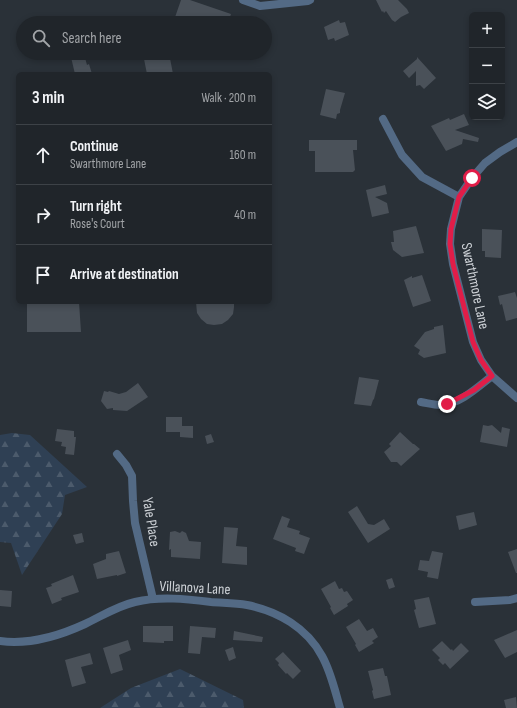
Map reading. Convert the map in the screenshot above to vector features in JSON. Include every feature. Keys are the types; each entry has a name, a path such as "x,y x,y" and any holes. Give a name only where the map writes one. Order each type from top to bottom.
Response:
{"street":[{"path":"243,0 260,6 310,0"},
{"path":"383,119 402,155 422,177 459,197"},
{"name":"Swarthmore Lane","path":"517,142 485,163 472,178 459,197 451,229 450,244 453,264 473,342 481,360 492,376 517,398"},
{"path":"421,402 439,405 447,404 474,390 492,376"},
{"name":"Yale Place","path":"117,454 126,465 132,476 132,501 135,523 153,599"},
{"name":"Villanova Lane","path":"0,641 34,641 61,634 84,625 120,607 153,599 178,598 247,605 268,611 286,619 302,630 323,657 340,708"},
{"path":"475,602 510,600 517,598"}],"green space":[{"path":"12,433 30,435 87,487 65,495 62,514 22,575 11,543 0,542 0,435"},
{"path":"180,669 243,700 244,708 100,708 131,688"}],"building":[{"path":"181,0 190,0 231,14 230,16 175,16"},
{"path":"376,0 398,0 409,13 395,22 386,11 384,13 383,11 382,12"},
{"path":"339,20 340,23 345,22 349,35 335,41 334,38 328,40 324,27"},
{"path":"417,57 436,78 424,89 420,85 416,86 416,71 409,78 403,71 417,59"},
{"path":"72,60 86,60 87,65 89,64 91,72 75,72"},
{"path":"144,60 170,60 173,72 147,72"},
{"path":"326,89 345,93 340,113 337,114 336,119 320,115"},
{"path":"464,114 469,125 455,130 479,138 478,142 463,139 462,144 446,151 431,126 449,118 450,120"},
{"path":"309,140 357,140 357,150 353,150 355,170 353,172 315,172 315,151 309,151"},
{"path":"385,185 387,194 375,197 387,203 389,213 372,217 366,190"},
{"path":"416,226 424,253 402,257 393,250 391,242 394,242 393,231"},
{"path":"482,229 502,230 501,258 485,257 485,251 482,251"},
{"path":"422,275 431,301 413,307 404,280 412,276 412,278"},
{"path":"515,292 517,298 517,318 506,321 502,304 500,305 498,296"},
{"path":"27,304 79,304 81,332 27,332"},
{"path":"196,304 234,304 233,314 222,324 207,324 197,313"},
{"path":"443,325 446,353 424,358 418,354 420,350 414,346 425,332 434,329 434,327"},
{"path":"359,377 379,380 371,406 354,404"},
{"path":"138,383 148,397 127,411 113,410 113,408 107,409 101,401 104,391 119,394 126,392"},
{"path":"166,417 182,417 182,426 193,426 193,438 180,437 180,432 166,432"},
{"path":"483,425 492,425 501,433 502,427 510,429 507,447 480,442"},
{"path":"57,429 74,431 74,437 76,437 74,455 65,454 66,447 61,446 62,442 55,441"},
{"path":"400,432 420,449 401,466 397,462 391,462 384,452 391,446 389,444"},
{"path":"211,434 214,442 207,444 205,436"},
{"path":"357,506 368,524 374,525 384,519 390,529 368,543 348,512"},
{"path":"474,512 477,525 459,530 456,516"},
{"path":"282,516 290,519 287,527 300,531 299,534 310,538 304,554 295,551 296,548 273,539"},
{"path":"224,527 238,528 236,546 247,547 247,565 222,563"},
{"path":"175,531 180,533 182,531 186,533 189,541 201,542 200,559 171,557 171,549 169,550 170,532"},
{"path":"82,533 84,542 76,544 73,535"},
{"path":"517,549 517,573 516,573 508,552"},
{"path":"119,551 126,573 97,579 93,564 106,559 106,554"},
{"path":"432,551 443,553 438,579 427,577 428,572 418,570 420,560 429,561"},
{"path":"73,575 79,592 61,598 62,600 52,604 46,588 52,586 51,584"},
{"path":"392,578 395,587 389,589 386,580"},
{"path":"335,581 339,589 342,588 344,592 347,591 353,600 347,604 348,606 334,615 321,589"},
{"path":"0,590 12,591 11,607 0,606"},
{"path":"429,597 436,624 419,628 414,610 416,609 414,600"},
{"path":"359,619 367,631 373,628 378,637 372,641 374,643 359,652 346,627"},
{"path":"143,626 173,626 173,641 164,641 164,643 143,642"},
{"path":"190,626 216,628 215,638 202,637 200,654 188,653"},
{"path":"517,630 517,652 505,658 494,640"},
{"path":"234,631 263,637 262,642 233,640"},
{"path":"128,640 131,650 119,655 123,670 111,674 103,648"},
{"path":"442,641 453,651 461,643 469,651 450,669 445,663 443,665 438,660 440,658 432,650"},
{"path":"233,647 236,658 229,661 225,650"},
{"path":"283,652 301,671 293,679 287,673 286,674 275,659"},
{"path":"90,653 93,664 81,667 86,683 72,687 65,660"},
{"path":"383,668 385,676 387,676 391,695 374,699 368,671"},
{"path":"516,697 517,708 506,708 504,700"}],"route":[{"path":"447,404 474,390 492,376 481,360 473,342 453,264 450,244 451,229 459,197 472,178"}]}
